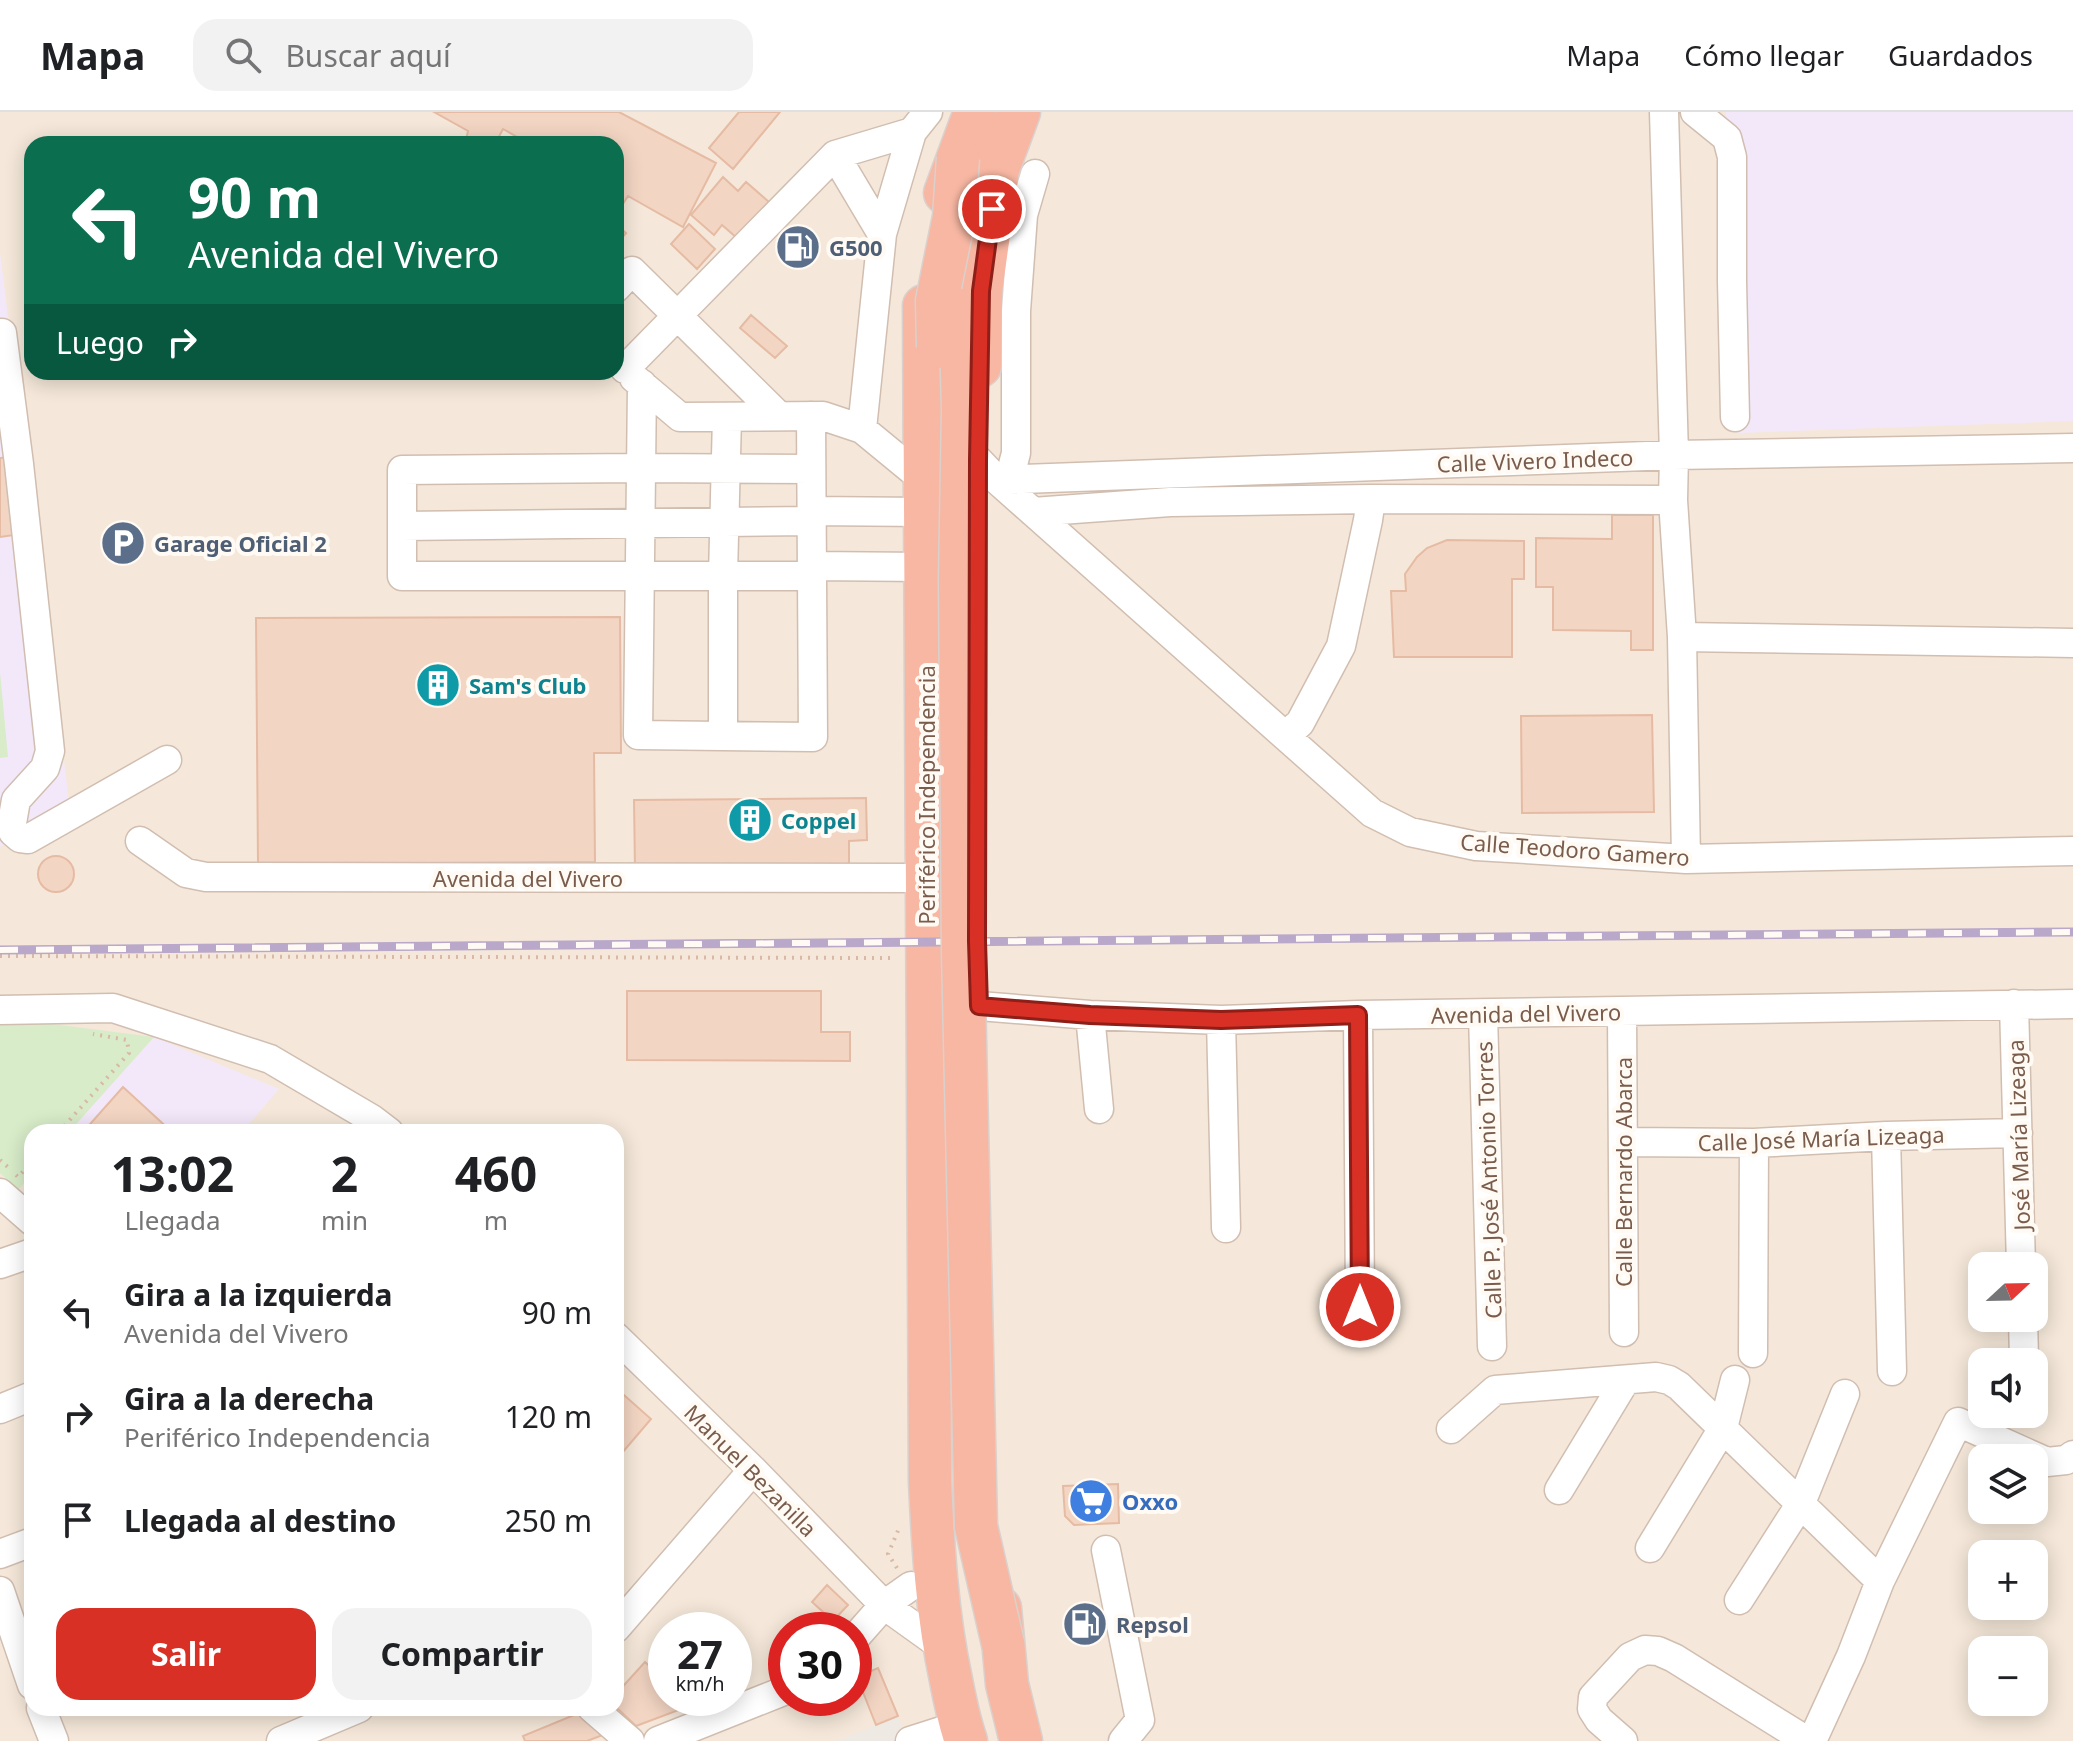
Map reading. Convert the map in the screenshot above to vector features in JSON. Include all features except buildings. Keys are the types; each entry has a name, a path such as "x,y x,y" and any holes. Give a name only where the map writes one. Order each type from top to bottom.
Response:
{"highway":[{"name":"Periférico Independencia","path":"975,112 944,196 924,309 926,878 941,937 979,1006 995,1542 1005,1664"},
{"name":"Periférico Independencia","path":"924,1588 930,1484 941,937 995,473 981,291 1016,178 998,169 1019,112"},
{"path":"944,1648 950,1587 940,1483 937,301 954,217 958,158"},
{"path":"1016,178 976,239 960,310 963,409 960,580 941,937 968,1247 976,1526 1022,1736"},
{"path":"924,1588 944,1648 963,1733"}],"street":[{"path":"1664,112 1673,500 1682,637 1686,859"},
{"path":"1695,112 1727,138 1732,157 1735,417"},
{"path":"811,416 813,737 638,735 641,468 628,372 678,315 835,155 920,122"},
{"path":"920,122 882,234 862,429 925,534"},
{"path":"835,155 882,234"},
{"path":"624,280 632,271 779,416"},
{"path":"0,333 19,464 50,751 45,768 16,800 13,832 20,838 28,839 167,760"},
{"path":"628,372 680,417 823,416 862,429"},
{"path":"723,736 727,417"},
{"name":"Calle Vivero Indeco","path":"995,473 2073,448"},
{"path":"811,469 402,470 402,576 812,575 925,534"},
{"name":"Calle Teodoro Gamero","path":"995,473 1033,512 1372,813 1410,832 1476,846 1686,859 2073,851"},
{"path":"1286,735 1300,723 1341,646 1371,499"},
{"path":"1033,512 1170,502 1673,500"},
{"path":"402,526 811,520 925,534"},
{"path":"1682,637 2073,643"},
{"name":"Avenida del Vivero","path":"140,841 186,873 206,877 926,878"},
{"name":"José María Lizeaga","path":"2014,1004 2021,1252"},
{"name":"Avenida del Vivero","path":"979,1006 1090,1015 1221,1020 1358,1015 2073,1004"},
{"path":"0,1010 113,1008 270,1059 379,1124"},
{"name":"Calle Bernardo Abarca","path":"1622,1012 1624,1332"},
{"name":"Calle P. José Antonio Torres","path":"1483,1014 1492,1346"},
{"path":"1090,1015 1099,1109"},
{"path":"1358,1015 1360,1307"},
{"path":"1221,1020 1226,1228"},
{"name":"Calle José María Lizeaga","path":"1624,1142 1754,1143 2018,1133"},
{"path":"1886,1136 1892,1371"},
{"path":"1753,1353 1754,1143"},
{"path":"0,1193 24,1214"},
{"path":"0,1264 24,1256"},
{"name":"Manuel Bezanilla","path":"624,1345 753,1470 884,1605 944,1648"},
{"path":"1451,1429 1495,1390 1656,1377 1669,1380 1679,1386 1880,1581"},
{"path":"1650,1548 1723,1428 1735,1380"},
{"path":"1559,1490 1625,1381"},
{"path":"1739,1600 1801,1503 1845,1394"},
{"path":"0,1409 24,1399"},
{"path":"1623,1741 1599,1720 1592,1709 1593,1697 1630,1657 1645,1650 1658,1651 1674,1658 1809,1741 1851,1656 1880,1581 1958,1422 2047,1462 2066,1460 2073,1455"},
{"path":"624,1619 753,1470"},
{"path":"0,1554 24,1545"},
{"path":"1106,1550 1140,1720 1123,1741"},
{"path":"872,1619 884,1605 924,1588"},
{"path":"0,1591 24,1662"},
{"path":"658,1741 768,1697"},
{"path":"44,1716 54,1741"},
{"path":"281,1741 340,1716"},
{"path":"601,1716 630,1741"},
{"path":"910,1741 963,1733"}],"path":[{"path":"0,956 941,937"},
{"path":"66,1124 129,1053 127,1040 84,1033"},
{"path":"0,1160 18,1177 24,1171"},
{"path":"903,1520 888,1554 924,1588"}],"shaded area":[{"path":"0,112 2073,112 2073,1741 0,1741"},
{"path":"1726,112 2073,112 2073,421 1738,433"},
{"path":"0,253 69,801 0,847"},
{"path":"154,1037 279,1089 249,1124 76,1124"},
{"path":"898,1716 908,1741 837,1741"}],"green space":[{"path":"0,672 8,757 0,758"},
{"path":"21,1020 154,1037 76,1124 24,1124 24,1183 18,1190 0,1173 0,1021"}],"railway":[{"path":"0,950 2073,932"}],"place":[{"name":"G500","path":"798,247"},
{"name":"Garage Oficial 2","path":"123,543"},
{"name":"Sam's Club","path":"438,685"},
{"name":"Coppel","path":"750,820"},
{"name":"Oxxo","path":"1091,1501"},
{"name":"Repsol","path":"1085,1624"}],"route":[{"path":"992,209 981,291 978,460 979,1006 1090,1015 1221,1020 1358,1015 1360,1307"}]}
